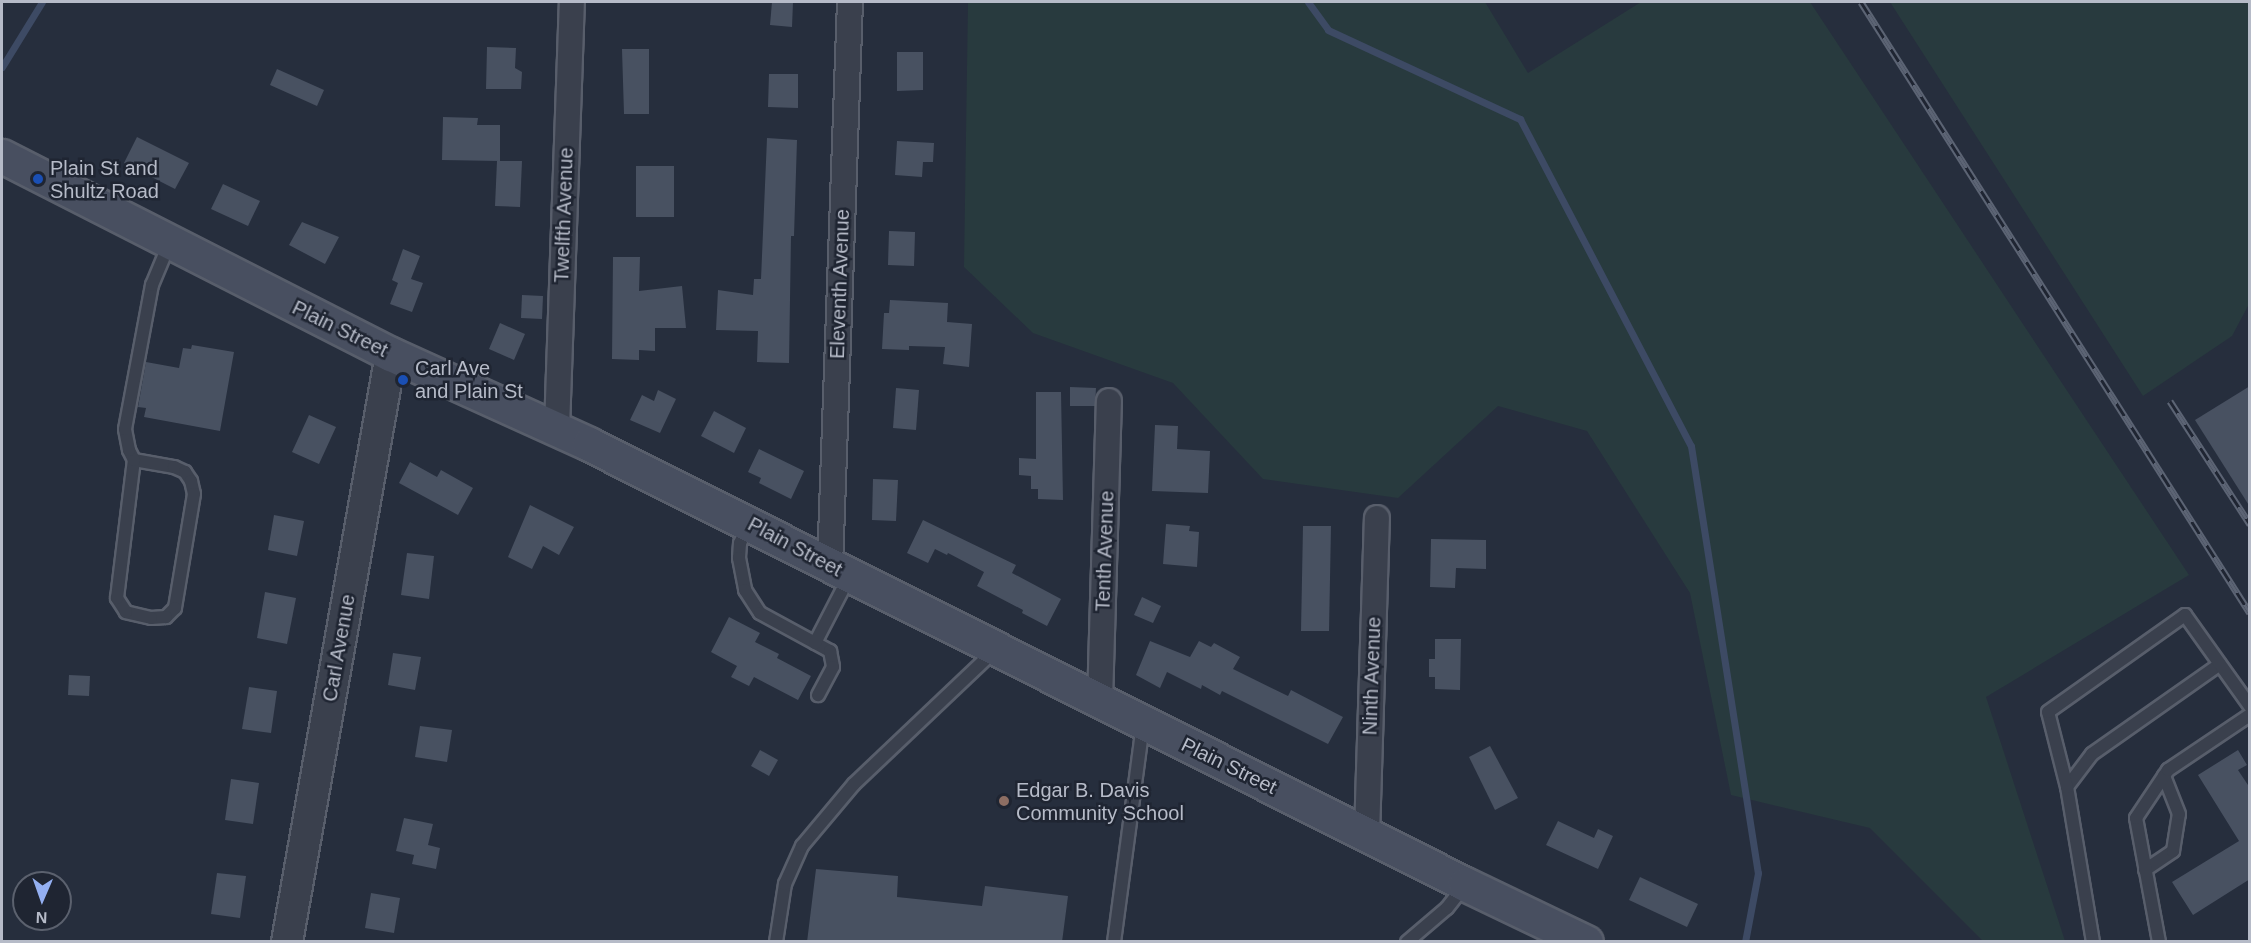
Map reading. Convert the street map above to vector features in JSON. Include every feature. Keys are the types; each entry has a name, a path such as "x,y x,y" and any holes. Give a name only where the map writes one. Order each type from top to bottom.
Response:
{"main road":[{"name":"Plain Street","path":"2,156 391,354 557,428 749,523 996,650 1586,942"}],"street":[{"name":"Twelfth Avenue","path":"557,428 572,2"},
{"name":"Eleventh Avenue","path":"839,571 850,2"},
{"name":"Carl Avenue","path":"287,942 391,354"},
{"name":"Tenth Avenue","path":"1100,701 1109,401"},
{"name":"Ninth Avenue","path":"1367,834 1377,518"}],"lane":[{"path":"134,460 174,466 185,472 191,481 194,494 175,608 166,617 151,618 126,612 117,598 134,460 129,450 125,429 152,285 170,241"},
{"path":"749,523 740,543 739,558 745,590 760,613 830,651 833,667 818,695"},
{"path":"815,643 839,571"},
{"path":"2093,942 2067,787 2048,712 2185,615 2250,706"},
{"path":"776,942 785,884 802,846 854,784 996,650"},
{"path":"2067,787 2092,754 2220,664"},
{"path":"2159,942 2136,818 2168,770 2250,715"},
{"path":"1114,942 1143,723"},
{"path":"2145,870 2173,851 2179,814 2164,776"},
{"path":"1407,942 1447,908 1465,884"}],"shaded area":[{"path":"968,2 1485,2 1528,73 1641,2 1810,2 2189,575 1986,697 2065,941 1983,941 1870,828 1731,795 1690,593 1587,431 1498,406 1398,498 1263,479 1173,383 1033,333 964,267"},
{"path":"1890,2 2249,2 2249,304 2232,336 2143,396"}],"building":[{"path":"772,2 793,2 792,27 770,25"},
{"path":"487,47 516,48 515,68 522,72 521,89 486,89"},
{"path":"622,49 649,49 649,114 624,114"},
{"path":"897,52 923,52 923,90 897,91"},
{"path":"277,69 324,90 317,106 270,85"},
{"path":"769,74 798,74 798,108 768,107"},
{"path":"443,117 478,118 477,125 500,125 500,161 442,160"},
{"path":"137,137 189,163 175,189 124,163"},
{"path":"767,138 797,140 794,236 791,236 789,363 757,362 758,331 716,330 718,290 753,295 754,279 761,279"},
{"path":"897,141 934,143 933,162 923,162 922,177 895,175"},
{"path":"497,161 522,161 520,207 495,206"},
{"path":"636,166 674,166 674,217 636,217"},
{"path":"223,184 260,201 248,226 211,209"},
{"path":"302,222 339,237 325,264 289,245"},
{"path":"889,231 915,232 914,266 888,265"},
{"path":"403,249 420,256 411,279 423,283 412,312 390,304 398,283 392,280"},
{"path":"613,257 640,257 639,291 682,286 686,328 655,328 655,351 639,350 639,360 612,359"},
{"path":"522,295 543,296 542,319 521,318"},
{"path":"890,300 948,303 947,322 972,324 969,367 943,364 945,347 909,346 909,350 882,349 884,313 889,313"},
{"path":"500,323 525,334 514,360 489,349"},
{"path":"192,345 234,352 220,431 144,417 146,408 138,407 146,362 179,368 183,348 191,349"},
{"path":"2250,386 2250,507 2195,420"},
{"path":"1070,387 1096,388 1095,406 1070,406"},
{"path":"896,388 919,390 916,430 893,428"},
{"path":"658,390 676,399 660,433 630,420 642,395 654,401"},
{"path":"1036,392 1061,392 1063,500 1038,499 1038,489 1031,489 1031,476 1019,475 1019,458 1036,459"},
{"path":"714,411 746,428 734,453 701,436"},
{"path":"309,415 336,427 319,464 292,452"},
{"path":"1155,425 1178,426 1177,449 1210,451 1208,493 1152,491"},
{"path":"759,449 804,471 791,499 759,483 761,478 748,472"},
{"path":"410,462 437,477 441,470 473,488 458,515 399,483"},
{"path":"873,479 898,480 896,521 872,520"},
{"path":"530,505 574,527 559,555 543,546 532,569 508,557"},
{"path":"274,515 304,521 297,556 268,550"},
{"path":"923,520 1016,565 1012,573 1061,599 1047,626 1022,613 1023,610 977,586 984,572 948,553 947,555 935,549 928,563 907,553"},
{"path":"1166,524 1190,526 1189,531 1199,532 1197,567 1163,564"},
{"path":"1303,526 1331,526 1329,631 1301,631"},
{"path":"1431,539 1486,540 1486,569 1456,568 1455,588 1430,587"},
{"path":"407,553 434,556 429,599 401,595"},
{"path":"265,592 296,598 287,644 257,638"},
{"path":"1142,597 1161,606 1153,623 1134,615"},
{"path":"729,617 760,633 755,642 779,654 777,658 811,676 798,700 754,677 749,686 731,677 737,666 711,652"},
{"path":"1435,639 1461,639 1460,690 1435,689 1435,677 1429,677 1429,659 1435,659"},
{"path":"1150,641 1190,657 1199,641 1211,647 1214,643 1240,657 1233,669 1288,696 1291,690 1343,717 1328,744 1222,691 1220,695 1202,685 1201,689 1167,672 1160,688 1136,675"},
{"path":"393,653 421,657 415,690 388,685"},
{"path":"69,675 90,676 89,696 68,695"},
{"path":"249,687 277,691 271,733 242,729"},
{"path":"420,726 452,730 447,762 415,757"},
{"path":"1490,746 1518,798 1495,810 1469,757"},
{"path":"760,750 778,760 769,776 751,766"},
{"path":"2238,750 2247,765 2238,770 2250,788 2250,879 2193,915 2172,882 2239,841 2198,775"},
{"path":"231,779 259,783 253,824 225,820"},
{"path":"404,818 433,824 428,845 440,848 436,869 412,864 414,855 396,851"},
{"path":"1558,821 1594,838 1598,829 1613,836 1598,869 1546,845"},
{"path":"816,869 898,876 897,897 982,906 985,886 1068,896 1062,942 807,942"},
{"path":"217,873 246,876 240,918 211,914"},
{"path":"1640,877 1698,904 1687,927 1629,900"},
{"path":"371,893 400,898 394,933 365,928"}],"waterway":[{"path":"2,67 42,2"},
{"path":"1308,2 1328,30 1520,119 1691,446 1758,873 1745,942"}],"railway":[{"path":"1861,2 2250,613"},
{"path":"2170,401 2250,524"}],"place":[{"name":"Plain St and Shultz Road","path":"38,179"},
{"name":"Carl Ave and Plain St","path":"403,380"},
{"name":"Edgar B. Davis Community School","path":"1004,801"}]}
